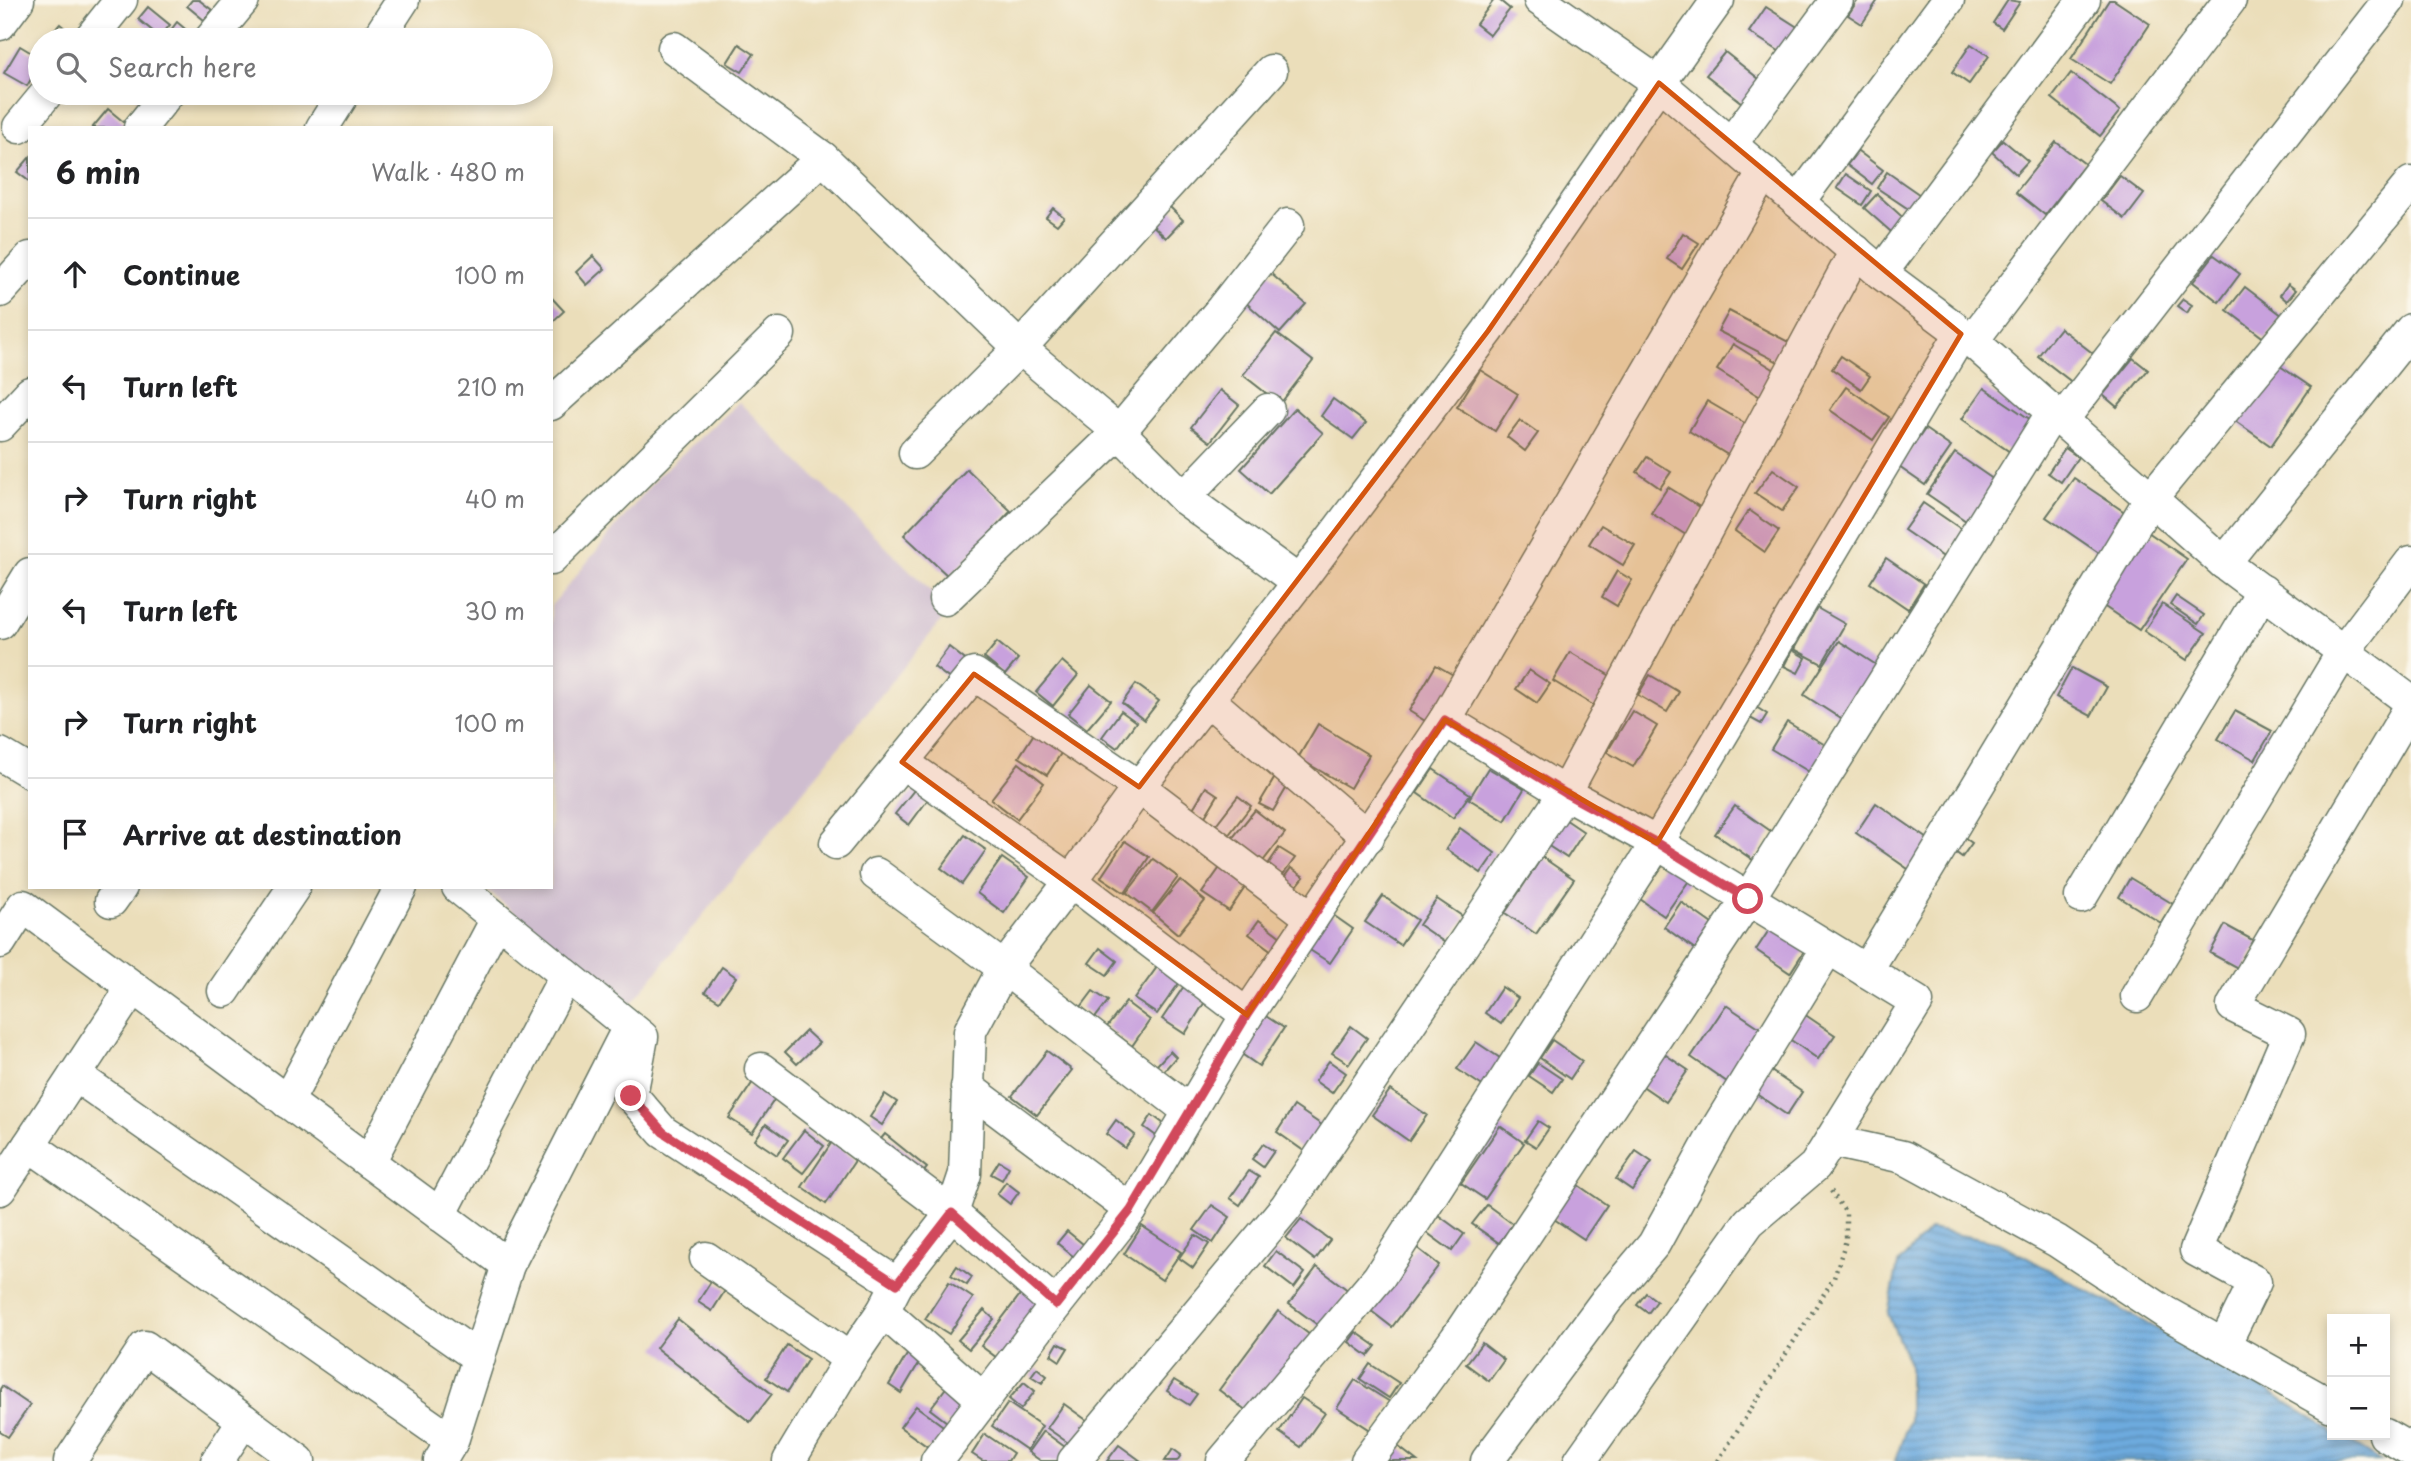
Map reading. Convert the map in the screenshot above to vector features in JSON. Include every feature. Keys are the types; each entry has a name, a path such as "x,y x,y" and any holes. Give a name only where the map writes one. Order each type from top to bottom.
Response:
{"street":[{"path":"0,24 18,0"},
{"path":"99,28 121,0"},
{"path":"221,28 243,0"},
{"path":"385,28 403,0"},
{"path":"1540,0 1576,10 1881,273 1967,337 2224,563 2411,704 2233,1006 2289,1034 2196,1250 2255,1282 2224,1345"},
{"path":"789,1461 890,1298 952,1213 965,1174 970,1031 1004,968 1488,331 1718,0"},
{"path":"1731,144 1837,0"},
{"path":"1798,202 1948,0"},
{"path":"1881,273 2084,0"},
{"path":"1223,1461 1379,1277 1657,843 1967,337 2230,0"},
{"path":"1367,1461 1455,1339 1748,899 2058,416 2389,0"},
{"path":"674,48 823,158 1020,348 1119,432 1184,498 1299,582"},
{"path":"915,453 1020,348 1271,71"},
{"path":"16,125 35,105"},
{"path":"142,126 158,105"},
{"path":"323,126 336,105"},
{"path":"553,402 823,158"},
{"path":"937,1461 1131,1210 1247,1015 1445,720 1764,172"},
{"path":"1866,971 2151,498 2411,183"},
{"path":"945,599 1119,432 1288,225"},
{"path":"1074,1461 1286,1207 1565,793 1856,251"},
{"path":"0,291 28,260"},
{"path":"2224,563 2411,330"},
{"path":"553,557 779,334"},
{"path":"0,425 28,396"},
{"path":"1184,498 1268,410"},
{"path":"2137,996 2343,652 2411,562"},
{"path":"0,623 28,577"},
{"path":"2081,897 2263,591"},
{"path":"836,843 974,674 1139,787 1312,918"},
{"path":"1207,699 1368,837"},
{"path":"1445,720 1565,793 1657,843 1917,1002 1823,1154 1749,1222 1580,1461"},
{"path":"0,754 28,771"},
{"path":"902,762 1071,881 1247,1015"},
{"path":"876,874 1004,968 1189,1111"},
{"path":"224,991 293,889"},
{"path":"287,1101 400,889"},
{"path":"460,889 642,1037 631,1096 663,1132 890,1298 984,1400"},
{"path":"0,942 23,906 508,1265"},
{"path":"369,1162 497,919"},
{"path":"1487,1461 1606,1301 1654,1244 1718,1127 1828,948"},
{"path":"440,1215 566,975"},
{"path":"0,1189 133,987"},
{"path":"29,1145 446,1451 508,1265 629,1027"},
{"path":"761,1069 952,1213 1056,1305"},
{"path":"75,1074 478,1358"},
{"path":"967,1087 1131,1210"},
{"path":"1823,1154 1903,1157 2057,1241 2166,1314 2327,1403"},
{"path":"706,1258 850,1359"},
{"path":"70,1461 145,1347 299,1461"},
{"path":"217,1461 244,1420"},
{"path":"2390,1438 2411,1450"}],"path":[{"path":"1718,1461 1834,1278 1846,1241 1846,1213 1823,1154"}],"highlighted area":[{"path":"1659,83 1961,334 1657,843 1445,720 1247,1015 902,762 974,674 1139,787 1488,331"}],"shaded area":[{"path":"739,402 950,610 630,1005 485,889 553,889 553,604 658,476"}],"water":[{"path":"1930,1229 2000,1243 2254,1382 2327,1428 2327,1440 2347,1440 2381,1461 1895,1461 1909,1420 1909,1364 1888,1314 1898,1264"}],"building":[{"path":"192,0 199,0 212,10 204,20 187,6"},
{"path":"1494,0 1499,0 1510,9 1490,35 1476,24"},
{"path":"1858,0 1878,0 1862,24 1848,15"},
{"path":"2008,0 2020,2 2002,29 1993,23"},
{"path":"2109,0 2114,0 2150,24 2110,84 2071,59"},
{"path":"148,7 170,25 168,28 149,28 138,19"},
{"path":"1766,7 1799,28 1782,53 1749,32"},
{"path":"177,22 184,28 172,28"},
{"path":"739,44 754,54 742,72 727,63"},
{"path":"1971,44 1989,56 1969,84 1952,72"},
{"path":"20,46 28,51 27,86 4,73"},
{"path":"1725,52 1764,83 1746,106 1706,75"},
{"path":"2071,73 2120,111 2100,136 2052,98"},
{"path":"108,109 129,126 94,126"},
{"path":"2003,140 2028,161 2016,174 1992,152"},
{"path":"2056,142 2085,164 2045,215 2016,192"},
{"path":"1858,151 1883,170 1872,184 1847,165"},
{"path":"28,159 28,180 17,172"},
{"path":"1887,172 1923,197 1913,212 1877,188"},
{"path":"1846,174 1871,191 1862,205 1837,188"},
{"path":"2120,176 2144,194 2125,219 2101,201"},
{"path":"1877,194 1910,224 1898,238 1864,208"},
{"path":"1164,201 1183,220 1166,238 1147,220"},
{"path":"1053,208 1064,217 1057,225 1046,217"},
{"path":"1683,233 1699,243 1682,269 1667,259"},
{"path":"2214,255 2240,274 2219,302 2193,282"},
{"path":"593,256 605,269 587,285 576,272"},
{"path":"1269,272 1306,304 1280,333 1244,301"},
{"path":"2288,284 2296,290 2287,301 2280,295"},
{"path":"2245,287 2283,316 2265,339 2227,310"},
{"path":"553,299 564,311 553,321"},
{"path":"2183,299 2192,305 2187,313 2177,306"},
{"path":"1729,311 1798,347 1788,367 1718,331"},
{"path":"2060,328 2095,355 2073,383 2038,356"},
{"path":"1276,333 1313,361 1280,404 1243,375"},
{"path":"1733,344 1783,375 1767,401 1717,370"},
{"path":"1841,356 1870,376 1861,389 1832,369"},
{"path":"2133,358 2148,370 2117,407 2103,395"},
{"path":"2271,360 2311,387 2271,446 2231,418"},
{"path":"1480,370 1518,394 1495,431 1457,407"},
{"path":"1846,387 1889,417 1873,440 1830,410"},
{"path":"1984,388 2034,422 2013,454 1962,419"},
{"path":"1220,390 1239,405 1210,442 1191,427"},
{"path":"1333,399 1366,423 1353,439 1321,416"},
{"path":"1707,401 1755,429 1736,460 1689,431"},
{"path":"1295,408 1323,433 1269,494 1241,469"},
{"path":"1520,420 1538,433 1525,451 1507,437"},
{"path":"1925,429 1951,447 1925,485 1899,467"},
{"path":"2065,448 2078,457 2061,482 2048,473"},
{"path":"1955,453 1997,482 1969,523 1927,494"},
{"path":"1647,457 1671,472 1660,488 1637,472"},
{"path":"967,469 1011,511 949,577 904,535"},
{"path":"1773,469 1799,487 1782,511 1755,493"},
{"path":"2074,478 2129,515 2102,555 2046,517"},
{"path":"1668,487 1703,509 1686,535 1651,513"},
{"path":"1923,503 1964,531 1945,558 1904,530"},
{"path":"1749,510 1779,531 1765,552 1735,531"},
{"path":"1601,525 1635,545 1623,565 1589,544"},
{"path":"2145,530 2187,559 2139,630 2096,601"},
{"path":"1886,558 1924,584 1908,609 1870,583"},
{"path":"1617,571 1632,580 1617,606 1602,597"},
{"path":"2176,596 2204,615 2198,624 2170,605"},
{"path":"2162,604 2206,633 2187,660 2144,631"},
{"path":"1817,608 1845,624 1822,664 1794,649"},
{"path":"1839,641 1881,668 1846,722 1804,695"},
{"path":"997,642 1018,659 1005,675 984,658"},
{"path":"949,647 974,667 959,686 934,667"},
{"path":"1792,650 1806,658 1798,673 1784,666"},
{"path":"1570,652 1619,681 1601,710 1553,681"},
{"path":"1062,661 1078,675 1053,706 1036,692"},
{"path":"1436,665 1462,680 1435,727 1409,711"},
{"path":"2072,668 2107,687 2091,716 2056,697"},
{"path":"1529,670 1550,684 1537,703 1516,689"},
{"path":"1650,675 1679,692 1667,712 1638,695"},
{"path":"1136,684 1159,701 1144,720 1122,703"},
{"path":"1091,685 1111,701 1087,729 1068,714"},
{"path":"1756,707 1767,714 1761,724 1750,718"},
{"path":"1121,711 1136,722 1117,748 1102,737"},
{"path":"1632,711 1657,726 1633,767 1607,752"},
{"path":"2235,711 2272,731 2255,760 2218,739"},
{"path":"1787,722 1827,746 1811,773 1771,749"},
{"path":"1318,724 1369,755 1350,788 1298,758"},
{"path":"1037,729 1065,747 1047,775 1019,757"},
{"path":"1019,763 1044,783 1017,819 991,799"},
{"path":"1488,768 1524,789 1505,821 1469,799"},
{"path":"1433,769 1470,794 1453,818 1417,793"},
{"path":"1277,774 1290,782 1273,811 1259,804"},
{"path":"919,784 932,794 909,825 895,814"},
{"path":"1206,787 1218,795 1204,818 1192,810"},
{"path":"1238,796 1251,806 1227,837 1214,827"},
{"path":"1876,803 1931,841 1911,871 1856,833"},
{"path":"1735,806 1772,832 1753,860 1715,834"},
{"path":"1255,810 1285,833 1260,865 1230,841"},
{"path":"1556,813 1584,832 1567,858 1538,839"},
{"path":"1460,828 1495,853 1481,873 1446,849"},
{"path":"965,835 986,850 962,884 941,868"},
{"path":"1961,835 1972,843 1962,857 1951,849"},
{"path":"1125,841 1149,857 1125,893 1101,877"},
{"path":"1279,848 1295,858 1280,879 1265,869"},
{"path":"1542,857 1574,879 1536,934 1505,913"},
{"path":"1002,858 1029,877 1004,913 977,893"},
{"path":"1668,858 1693,875 1664,916 1640,899"},
{"path":"1153,859 1178,877 1152,912 1127,893"},
{"path":"1224,862 1250,880 1229,911 1202,893"},
{"path":"1291,868 1304,877 1292,892 1280,883"},
{"path":"2130,878 2173,904 2161,923 2119,897"},
{"path":"1180,880 1205,901 1178,934 1153,913"},
{"path":"1383,896 1417,920 1400,945 1365,922"},
{"path":"1437,899 1465,918 1447,944 1419,925"},
{"path":"1681,902 1712,924 1695,949 1664,927"},
{"path":"1326,910 1353,929 1330,963 1302,945"},
{"path":"1259,920 1282,938 1272,951 1249,934"},
{"path":"1773,924 1806,948 1790,973 1756,950"},
{"path":"2225,925 2258,943 2243,971 2210,953"},
{"path":"1100,948 1117,961 1107,975 1089,963"},
{"path":"1160,963 1182,979 1157,1014 1134,999"},
{"path":"722,967 736,977 719,1001 705,992"},
{"path":"1184,986 1206,1000 1185,1034 1162,1019"},
{"path":"1502,987 1518,998 1501,1024 1485,1013"},
{"path":"1093,991 1108,1001 1095,1018 1081,1007"},
{"path":"1126,1002 1150,1020 1132,1046 1107,1027"},
{"path":"1726,1005 1762,1029 1727,1082 1691,1057"},
{"path":"1258,1011 1284,1028 1259,1066 1233,1048"},
{"path":"1804,1014 1835,1035 1818,1059 1788,1038"},
{"path":"1351,1026 1367,1038 1349,1064 1332,1053"},
{"path":"806,1031 819,1043 797,1064 785,1052"},
{"path":"1552,1040 1582,1061 1570,1079 1540,1058"},
{"path":"1476,1042 1509,1064 1490,1091 1457,1069"},
{"path":"1047,1051 1072,1070 1037,1115 1012,1096"},
{"path":"1170,1051 1176,1057 1163,1072 1156,1066"},
{"path":"1660,1051 1688,1070 1666,1102 1638,1083"},
{"path":"1329,1061 1346,1073 1332,1093 1315,1081"},
{"path":"1538,1063 1562,1079 1553,1092 1529,1076"},
{"path":"1768,1069 1802,1092 1787,1115 1752,1091"},
{"path":"753,1082 776,1097 752,1133 729,1118"},
{"path":"1390,1090 1427,1115 1409,1141 1372,1115"},
{"path":"885,1094 897,1102 882,1125 870,1117"},
{"path":"1294,1106 1329,1130 1311,1156 1277,1132"},
{"path":"1152,1115 1172,1130 1163,1141 1144,1127"},
{"path":"1116,1120 1135,1135 1125,1148 1106,1134"},
{"path":"1538,1121 1549,1128 1536,1147 1525,1140"},
{"path":"766,1124 788,1140 777,1155 755,1140"},
{"path":"1500,1126 1524,1143 1485,1199 1461,1183"},
{"path":"804,1130 824,1146 803,1173 783,1158"},
{"path":"885,1134 927,1168 917,1180 875,1146"},
{"path":"832,1142 856,1159 826,1204 802,1187"},
{"path":"1263,1144 1274,1151 1263,1167 1252,1159"},
{"path":"1636,1151 1652,1162 1632,1190 1616,1179"},
{"path":"999,1161 1009,1167 1002,1180 991,1174"},
{"path":"1249,1171 1259,1177 1240,1205 1230,1198"},
{"path":"1006,1182 1019,1192 1010,1204 997,1194"},
{"path":"1575,1183 1607,1205 1584,1239 1551,1217"},
{"path":"1212,1205 1230,1217 1213,1243 1194,1230"},
{"path":"1487,1205 1513,1224 1499,1243 1472,1224"},
{"path":"1438,1215 1464,1234 1452,1251 1426,1232"},
{"path":"1301,1219 1330,1240 1315,1260 1286,1238"},
{"path":"1142,1226 1181,1252 1162,1280 1124,1254"},
{"path":"1067,1231 1089,1249 1079,1261 1057,1243"},
{"path":"1195,1235 1209,1244 1193,1268 1179,1258"},
{"path":"1416,1247 1439,1265 1392,1327 1370,1310"},
{"path":"1276,1251 1305,1273 1294,1288 1265,1266"},
{"path":"957,1266 972,1277 967,1285 951,1275"},
{"path":"1317,1267 1349,1291 1322,1328 1289,1304"},
{"path":"712,1280 726,1289 712,1311 698,1302"},
{"path":"949,1282 973,1298 949,1334 925,1319"},
{"path":"1026,1287 1049,1304 1004,1363 981,1346"},
{"path":"1646,1293 1657,1301 1648,1313 1637,1305"},
{"path":"984,1310 994,1319 969,1349 958,1340"},
{"path":"1278,1311 1314,1338 1255,1417 1219,1390"},
{"path":"678,1319 772,1394 750,1422 656,1348"},
{"path":"1356,1332 1376,1346 1368,1356 1349,1342"},
{"path":"1058,1343 1068,1348 1060,1361 1051,1355"},
{"path":"1482,1343 1504,1360 1489,1381 1466,1364"},
{"path":"787,1345 808,1359 787,1392 766,1378"},
{"path":"911,1348 923,1356 901,1393 889,1385"},
{"path":"1370,1364 1399,1383 1389,1398 1360,1379"},
{"path":"1037,1368 1047,1376 1042,1383 1031,1376"},
{"path":"1174,1380 1197,1394 1189,1405 1167,1391"},
{"path":"1355,1380 1390,1402 1372,1431 1337,1408"},
{"path":"951,1381 972,1396 951,1425 930,1409"},
{"path":"1024,1382 1035,1391 1021,1409 1009,1399"},
{"path":"2,1386 30,1405 8,1437 0,1432"},
{"path":"1302,1398 1325,1413 1301,1447 1279,1432"},
{"path":"1008,1403 1042,1426 1027,1450 992,1426"},
{"path":"1064,1404 1099,1429 1081,1452 1047,1428"},
{"path":"916,1406 950,1431 935,1452 900,1427"},
{"path":"1043,1431 1076,1455 1071,1461 1041,1461 1028,1452"},
{"path":"985,1434 1013,1453 1008,1461 983,1461 972,1454"},
{"path":"1395,1444 1417,1461 1382,1461"},
{"path":"1119,1445 1141,1461 1107,1461"},
{"path":"1173,1449 1181,1455 1177,1461 1165,1461"}],"route":[{"path":"631,1096 663,1132 897,1284 952,1213 1056,1305 1131,1210 1247,1015 1445,720 1748,899"}]}
